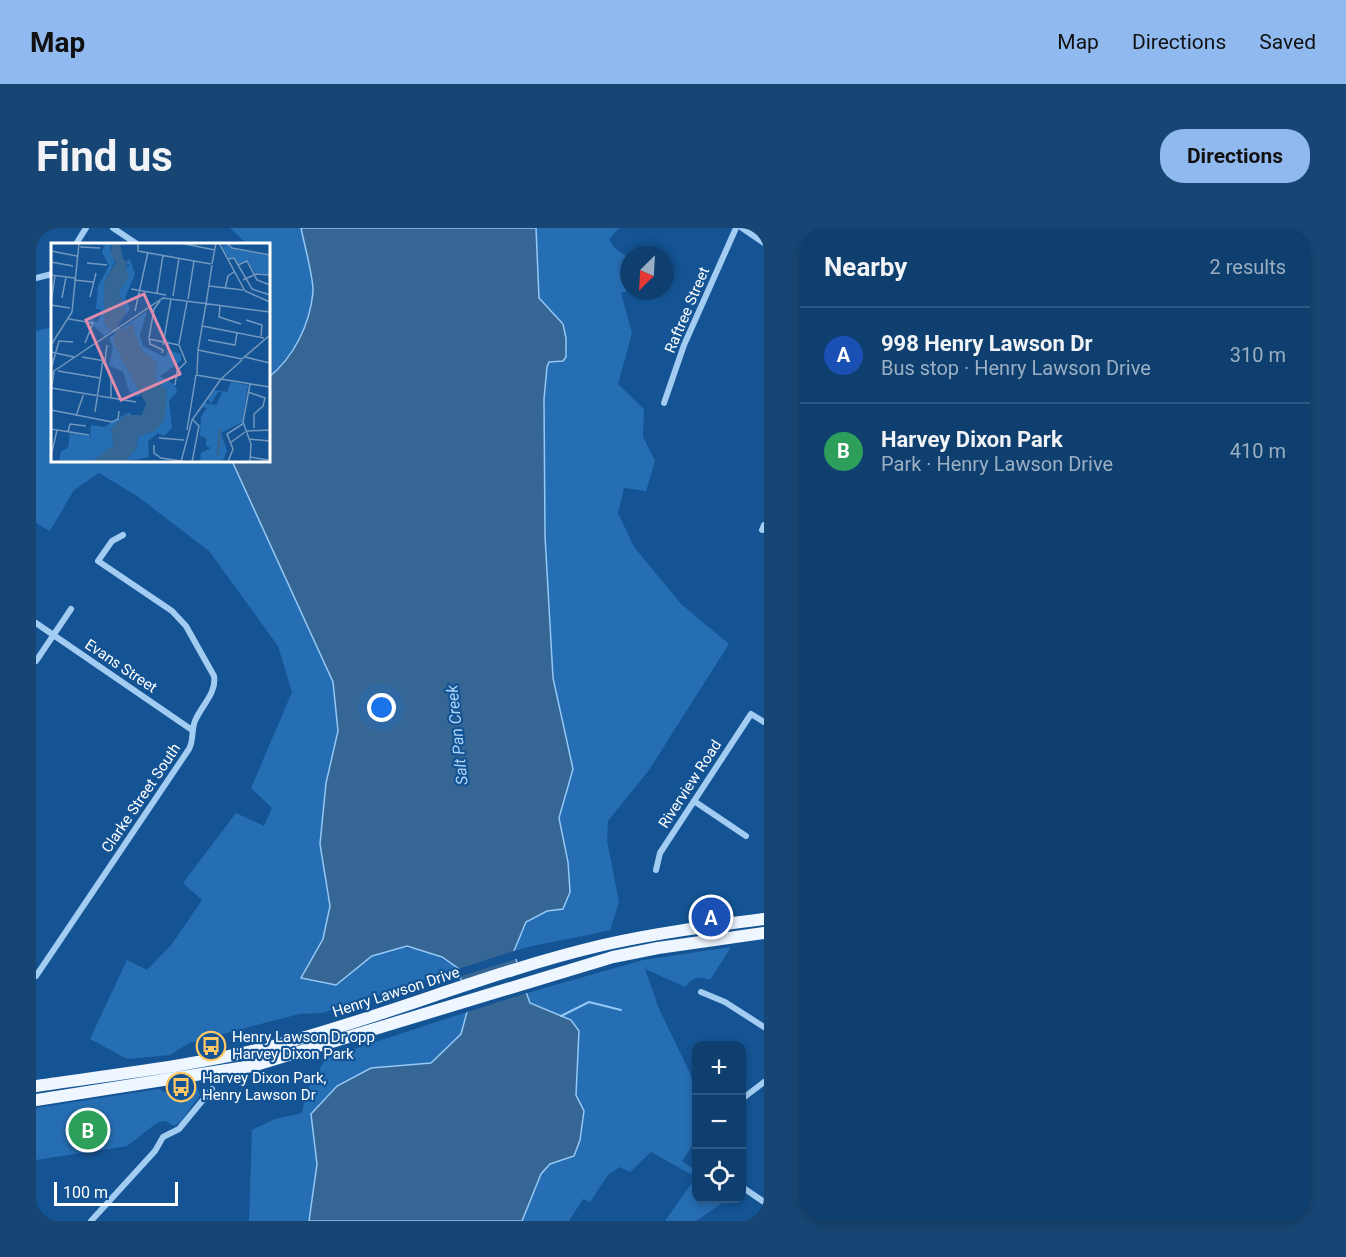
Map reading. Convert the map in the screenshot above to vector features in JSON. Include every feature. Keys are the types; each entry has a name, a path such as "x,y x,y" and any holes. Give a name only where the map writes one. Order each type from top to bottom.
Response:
{"main road":[{"name":"Henry Lawson Drive","path":"36,1086 250,1052 601,945 658,934 764,919"},
{"name":"Henry Lawson Drive","path":"36,1100 252,1066 613,957 658,948 764,933"}],"street":[{"path":"77,243 86,228"},
{"path":"112,228 135,243"},
{"name":"Raftree Street","path":"664,404 684,345 736,228"},
{"path":"742,228 764,243"},
{"path":"36,278 51,274"},
{"name":"Clarke Street South","path":"36,976 189,750 193,739 192,730 198,714 213,690 214,676 182,621 172,611 98,561 112,542 123,535"},
{"path":"36,661 71,609"},
{"name":"Evans Street","path":"36,623 192,730"},
{"name":"Riverview Road","path":"656,870 660,854 751,714 764,722"},
{"path":"694,801 746,836"},
{"path":"701,992 725,1002 764,1027"},
{"path":"746,1095 764,1082"},
{"path":"92,1221 155,1151 163,1137 179,1130 212,1089"},
{"path":"746,1190 764,1202"}],"shaded area":[{"path":"230,228 301,228 312,279 313,292 304,328 286,360 270,376 270,243 246,243"},
{"path":"536,228 619,228 609,239 620,252 620,300 623,300 632,333 618,384 644,409 643,437 655,461 646,491 624,488 618,513 634,547 681,604 729,644 649,770 608,821 607,840 619,902 610,930 514,951 526,922 547,911 563,909 568,862 559,818 573,769 553,678 545,536 544,399 547,367 549,362 563,361 566,357 566,338 563,324 539,298"},
{"path":"51,327 51,462 232,462 333,682 338,730 326,783 320,844 330,906 323,939 302,978 336,985 368,959 385,951 407,948 428,952 459,969 322,1013 299,1014 189,1043 170,1055 127,1059 90,1039 127,960 147,970 172,944 202,900 183,883 236,813 264,826 272,808 251,788 292,692 278,646 209,551 137,496 99,473 74,490 50,531 36,523 36,331"},
{"path":"731,947 710,980 696,978 685,987 645,969 659,1009 692,1081 692,1146 682,1161 692,1168 692,1175 651,1152 630,1172 620,1167 608,1175 590,1202 583,1199 569,1221 522,1221 541,1174 550,1164 574,1156 584,1111 576,1096 579,1031 530,1003 527,993 643,960"},
{"path":"467,1012 461,1034 431,1063 371,1068 311,1113 317,1164 309,1221 249,1221 252,1130 275,1119 302,1113 306,1092 326,1058"},
{"path":"197,1087 200,1095 181,1121 174,1126 166,1121 158,1122 127,1146 36,1160 36,1108 159,1089 168,1093 178,1093"},
{"path":"692,1183 692,1203 722,1203 696,1221 665,1221"}],"water":[{"name":"Salt Pan Creek","path":"301,228 536,228 539,298 563,324 566,357 563,361 549,362 544,399 545,536 553,678 573,769 559,818 568,862 570,892 563,909 547,911 526,922 514,951 530,1003 571,1020 579,1031 576,1095 584,1111 580,1140 574,1156 550,1164 541,1174 522,1221 309,1221 317,1164 311,1114 337,1086 371,1068 431,1063 461,1034 467,1012 459,969 442,957 407,946 372,956 336,985 301,978 323,939 330,906 320,844 326,783 338,731 333,682 232,462 270,462 270,376 286,360 304,328 313,292"}],"pier":[{"path":"517,950 519,958 458,977 455,970"},
{"path":"520,961 530,992 464,1013 458,981"}],"waterway":[{"path":"561,1016 589,1002 621,1010"}],"place":[{"name":"998 Henry Lawson Dr","path":"711,917"},
{"name":"Henry Lawson Dr opp Harvey Dixon Park","path":"211,1046"},
{"name":"Harvey Dixon Park, Henry Lawson Dr","path":"181,1087"},
{"name":"Harvey Dixon Park","path":"88,1130"}]}
